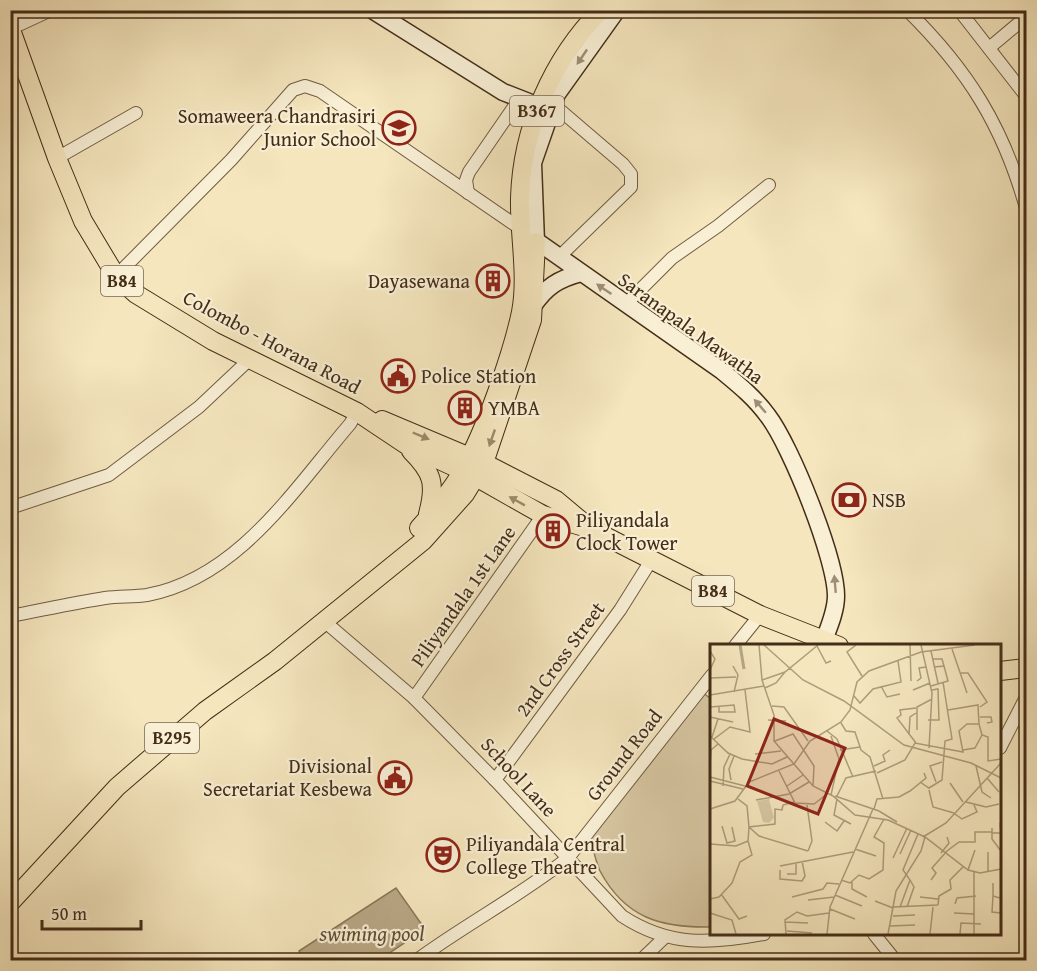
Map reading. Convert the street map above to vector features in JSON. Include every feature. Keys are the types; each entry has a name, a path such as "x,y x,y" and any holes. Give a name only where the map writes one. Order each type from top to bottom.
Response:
{"main road":[{"name":"B367","path":"473,467 521,311 520,198 525,149 546,105 544,91 570,50 601,10"},
{"name":"Colombo - Horana Road","path":"11,28 82,221 116,276 136,294 213,341 361,414"},
{"name":"B367","path":"473,467 522,352 532,320 536,242"},
{"name":"B84","path":"361,414 387,421 473,467 543,515 591,529 760,615 831,643"},
{"name":"B84","path":"361,414 405,444 473,467 556,500 591,529"},
{"path":"405,444 425,465 432,480 433,495 427,519"},
{"name":"B295","path":"355,597 473,467"},
{"name":"B295","path":"10,903 84,820 117,787 205,711 275,661 423,541 473,467"},
{"path":"1001,671 1026,668"}],"street":[{"path":"11,28 51,10"},
{"path":"372,10 503,92 546,105 623,164 631,174 631,187 625,195 558,258"},
{"name":"B367","path":"536,242 533,163 546,105 557,94 616,10"},
{"path":"907,10 939,42 967,77 990,112 1014,165 1026,208"},
{"path":"959,10 1026,96"},
{"path":"989,48 1026,17"},
{"path":"116,276 231,160 293,90 305,86 320,91 521,229"},
{"path":"468,193 466,180 469,172 520,98"},
{"path":"57,158 136,113"},
{"path":"626,304 672,258 718,226 769,185"},
{"name":"Saranapala Mawatha","path":"521,229 558,258 746,390 770,417 786,447 821,531 835,576 836,598 831,643"},
{"path":"533,306 550,285 581,273"},
{"path":"10,508 109,475 199,407 250,359"},
{"path":"10,616 108,598 147,595 198,576 234,553 263,527 361,414"},
{"name":"Piliyandala 1st Lane","path":"414,698 543,515"},
{"name":"2nd Cross Street","path":"495,780 613,619 651,559"},
{"path":"736,644 760,615"},
{"name":"School Lane","path":"324,621 414,698 495,780 622,916 642,929 665,938 724,941 754,935"},
{"name":"Ground Road","path":"417,960 456,931 540,881 568,858 710,676"},
{"path":"1001,744 1026,697"},
{"path":"876,935 895,960"},
{"path":"641,960 665,938"}],"shaded area":[{"path":"702,692 710,698 710,927 660,922 633,910 610,887 600,871 588,831"}],"water":[{"name":"swiming pool","path":"396,888 425,929 379,960 305,960 299,951"}],"place":[{"name":"Somaweera Chandrasiri Junior School","path":"399,128"},
{"name":"Dayasewana","path":"493,281"},
{"name":"Police Station","path":"398,376"},
{"name":"YMBA","path":"465,408"},
{"name":"NSB","path":"849,500"},
{"name":"Piliyandala Clock Tower","path":"553,531"},
{"name":"Divisional Secretariat Kesbewa","path":"395,778"},
{"name":"Piliyandala Central College Theatre","path":"443,855"}]}
